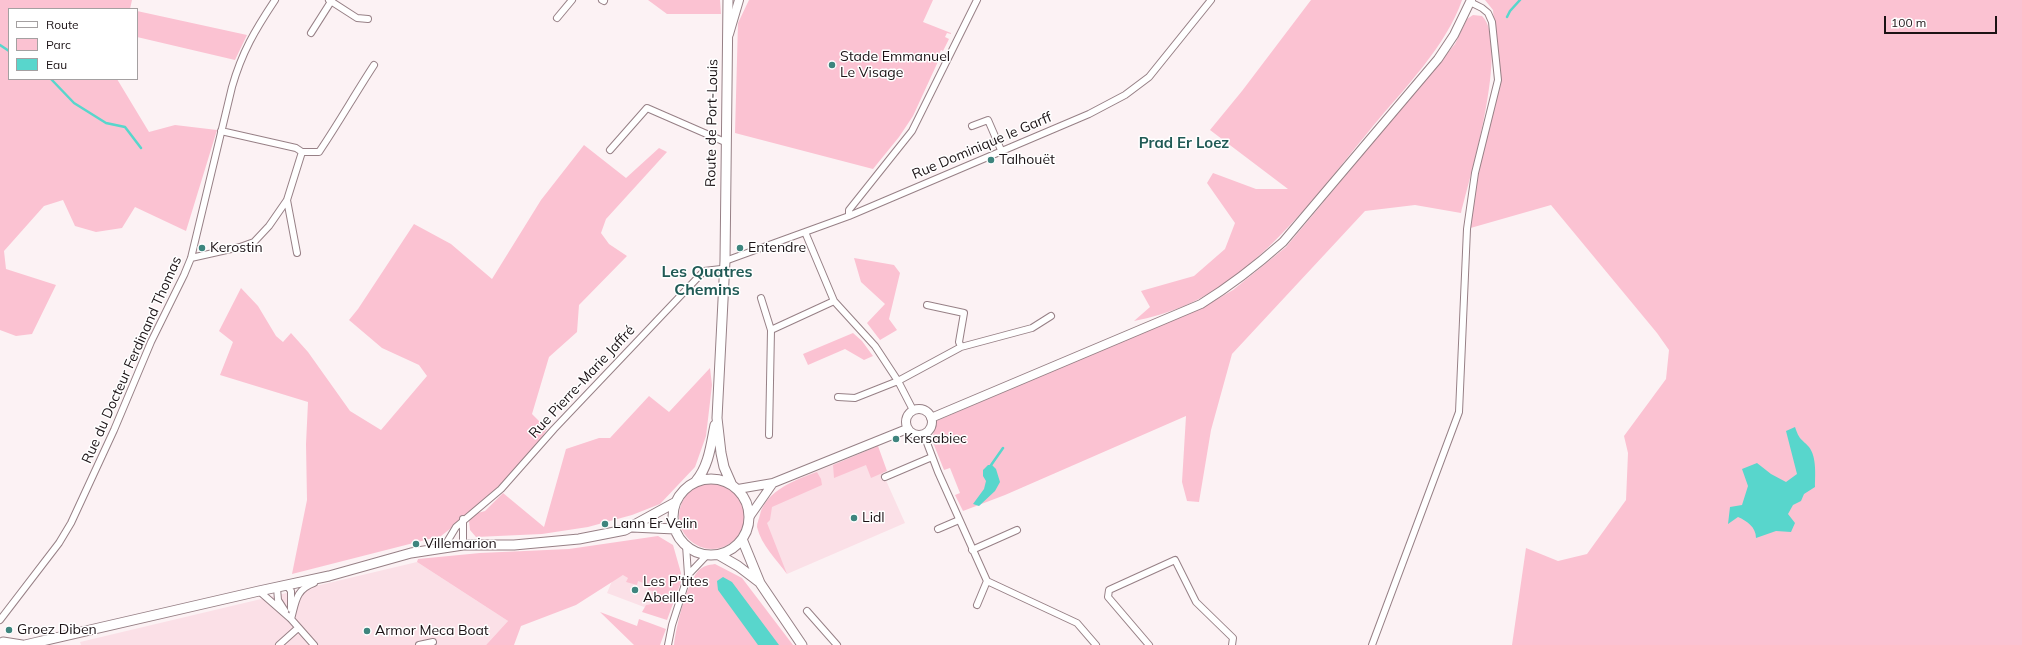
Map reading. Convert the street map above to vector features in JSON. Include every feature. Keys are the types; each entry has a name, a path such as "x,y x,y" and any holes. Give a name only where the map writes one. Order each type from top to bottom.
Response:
{"main road":[{"name":"Route de Port-Louis","path":"728,0 724,246 717,418 720,453 724,467 734,486"},
{"name":"Route de Port-Louis","path":"696,481 701,476 707,460 717,418"},
{"path":"2,642 23,645 329,576 411,552 463,545 514,545 579,540 632,527 676,502 689,486 696,481 714,478 734,486 746,501 750,516 748,528 742,539 732,549 718,555 706,555 695,552 686,545 675,529 673,514 676,502"},
{"path":"632,527 675,529"},
{"path":"742,539 760,583 802,645"},
{"path":"718,555 738,566 760,583"}],"street":[{"name":"Rue du Docteur Ferdinand Thomas","path":"0,620 59,543 71,523 114,430 151,342 184,275 190,258 232,87 246,46 275,0"},
{"path":"311,33 331,0 357,18 368,19"},
{"path":"557,18 572,0"},
{"path":"728,40 739,0"},
{"path":"849,216 849,210 912,131 977,0"},
{"name":"Rue Dominique le Garff","path":"723,265 849,216 1001,150 1089,114 1125,95 1149,77 1211,0"},
{"path":"931,418 1200,304 1228,288 1249,272 1283,242 1438,59 1454,35 1470,1 1488,13 1492,22 1498,80 1475,173 1467,229 1459,412 1372,645"},
{"path":"221,131 296,148 302,152 319,152 374,65"},
{"path":"610,150 647,108 725,142"},
{"path":"972,126 988,120 1001,150"},
{"path":"190,258 240,247 254,242 269,226 287,200 302,152"},
{"path":"287,200 298,253"},
{"path":"805,232 834,301 875,346 898,381 913,410"},
{"name":"Rue Pierre-Marie Jaffré","path":"446,547 447,542 456,526 463,519 485,504 501,489 554,429 704,272 723,265"},
{"path":"761,298 771,330 769,435"},
{"path":"771,330 834,301"},
{"path":"927,305 964,313 959,342 961,346"},
{"path":"838,398 855,398 898,381 961,346 1032,328 1051,316"},
{"path":"922,409 926,411 931,418 932,426 924,435 916,436 907,429 906,418 913,410 922,409"},
{"path":"734,486 773,483 907,429"},
{"path":"924,435 959,520 987,581 1077,623 1096,645"},
{"path":"885,477 932,457"},
{"path":"750,516 773,483"},
{"path":"463,519 463,545"},
{"path":"938,529 959,520"},
{"path":"972,550 1016,530"},
{"path":"668,645 672,625 688,575 686,545"},
{"path":"688,575 706,555"},
{"path":"1149,645 1108,597 1109,590 1175,560 1196,602 1233,638 1232,645"},
{"path":"290,619 298,592 305,586 329,576"},
{"path":"977,605 987,581"},
{"path":"287,586 291,591 290,619"},
{"path":"277,588 278,600 290,619"},
{"path":"259,591 290,619 314,645"},
{"path":"807,611 837,645"},
{"path":"279,645 298,628"},
{"path":"419,645 433,642"}],"shaded area":[{"path":"872,449 905,523 787,574 764,542 757,526 761,510 769,498 784,486 800,478"},
{"path":"654,557 667,602 644,607 607,593 612,581"},
{"path":"417,562 508,621 486,645 81,645 80,642"}],"green space":[{"path":"0,0 132,0 130,8 8,8 8,80 118,80 149,132 175,125 217,130 186,231 135,207 122,228 96,232 75,226 63,200 44,206 4,251 6,269 56,285 32,334 16,336 0,330"},
{"path":"648,0 720,0 721,14 667,14"},
{"path":"749,0 933,0 923,22 951,34 947,33 945,37 949,39 943,51 941,50 939,54 941,55 913,116 899,137 873,169 735,133 738,23"},
{"path":"1311,0 1462,0 1446,34 1423,66 1324,187 1271,245 1231,279 1209,294 1172,311 1134,321 1150,307 1141,291 1194,276 1225,249 1235,223 1207,183 1213,173 1256,189 1288,189 1210,130 1242,91"},
{"path":"1485,0 2022,0 2022,645 1512,645 1526,548 1558,561 1587,554 1626,500 1628,453 1624,436 1666,379 1669,350 1657,333 1551,205 1467,229 1475,173 1498,80 1493,10"},
{"path":"138,11 247,35 235,60 138,37"},
{"path":"1473,15 1482,16 1490,31 1492,53 1490,81 1479,142 1461,213 1415,205 1365,211 1232,354 1211,430 1199,502 1187,501 1182,482 1186,416 1005,495 963,511 955,495 960,493 950,468 944,470 932,440 936,421 1207,305 1233,290 1286,247 1455,44 1467,19"},
{"path":"584,145 626,178 659,148 667,152 606,219 601,233 609,244 627,256 579,305 577,332 549,357 532,414 547,429 532,454 501,489 441,536 292,574 307,500 306,444 308,402 220,375 233,342 219,331 241,288 258,306 276,336 283,342 291,333 308,352 350,411 381,430 427,376 419,365 382,348 349,320 358,309 414,224 451,244 492,279 541,200"},
{"path":"854,258 894,265 900,273 889,319 897,330 880,340 867,323 885,304 861,282"},
{"path":"853,333 862,341 873,356 864,360 845,349 808,365 803,354"},
{"path":"710,368 712,385 706,436 695,467 660,504 632,515 588,527 542,534 476,537 470,530 469,521 474,514 485,511 503,493 544,527 566,449 599,438 610,438 649,396 669,412"},
{"path":"878,446 887,471 871,478 866,465 834,478 833,465"},
{"path":"817,472 821,479 822,485 772,507 770,520 767,523 787,574 762,540 757,527 758,521 763,506 775,493 791,483"},
{"path":"712,483 724,486 735,493 742,504 745,516 742,528 735,539 724,546 712,549 700,546 689,539 682,528 679,516 682,504 689,493 700,486"},
{"path":"658,536 673,545 681,573 681,582 667,620 642,612 646,605 652,604 656,595 652,594 653,591 648,590 649,585 638,581 637,585 626,582 628,578 623,575 576,605 521,626 514,645 486,645 508,621 417,562 418,559 480,553 569,549"},
{"path":"715,564 742,578 793,645 674,645 682,606 689,586 698,571 708,565"},
{"path":"600,612 637,626 639,619 666,629 660,645 634,645"}],"water":[{"path":"1795,427 1799,437 1812,451 1815,467 1815,487 1804,494 1801,501 1793,505 1788,514 1795,523 1791,532 1776,531 1756,538 1753,528 1738,517 1728,524 1730,507 1742,505 1748,486 1742,469 1757,463 1771,474 1786,482 1797,474 1786,431"},
{"path":"988,465 992,465 996,469 1000,482 995,491 979,506 973,504 984,489 986,481 983,476 983,470"},
{"path":"723,577 732,582 779,645 758,645 718,590 717,581"}],"waterway":[{"path":"1507,17 1510,11 1520,0"},
{"path":"0,45 8,50"},
{"path":"52,80 74,103 106,123 125,127 141,148"},
{"path":"989,468 1003,448"}],"place":[{"name":"Stade Emmanuel Le Visage","path":"832,65"},
{"name":"Talhouët","path":"991,160"},
{"name":"Kerostin","path":"202,248"},
{"name":"Entendre","path":"740,248"},
{"name":"Kersabiec","path":"896,439"},
{"name":"Lidl","path":"854,518"},
{"name":"Lann Er Velin","path":"605,524"},
{"name":"Villemarion","path":"416,544"},
{"name":"Les P'tites Abeilles","path":"635,590"},
{"name":"Groez Diben","path":"9,630"},
{"name":"Armor Meca Boat","path":"367,631"}],"district":[{"name":"Prad Er Loez","path":"1184,143"},
{"name":"Les Quatres Chemins","path":"707,281"}]}
